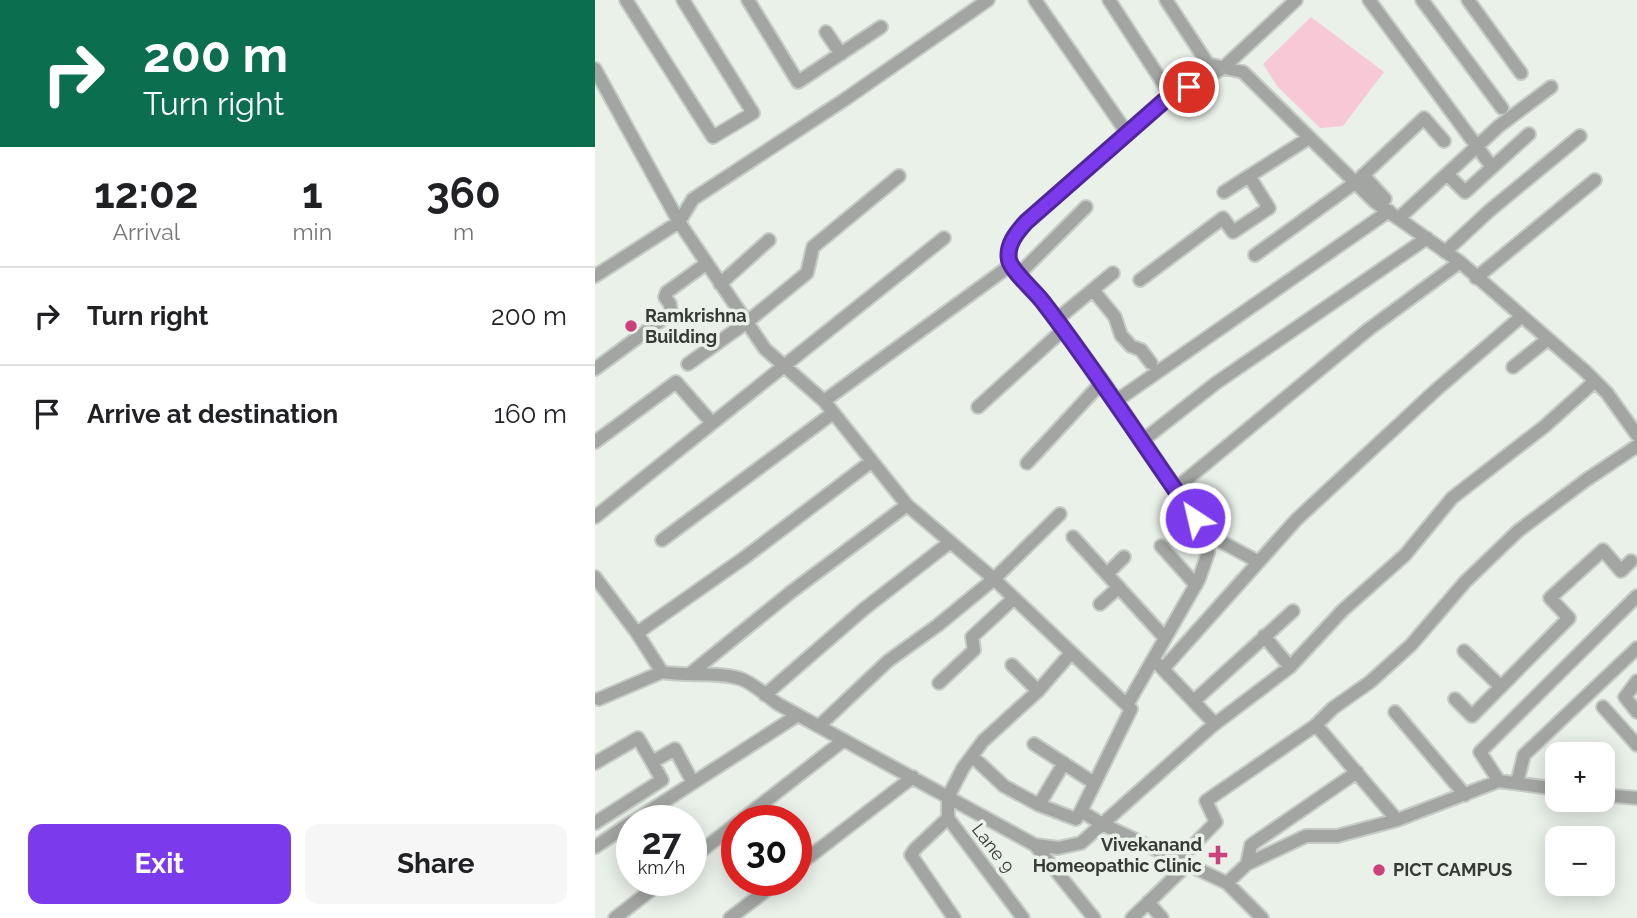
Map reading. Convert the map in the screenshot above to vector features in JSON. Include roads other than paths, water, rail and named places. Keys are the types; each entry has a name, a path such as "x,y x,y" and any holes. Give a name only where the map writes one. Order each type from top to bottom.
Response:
{"street":[{"path":"626,0 713,137 753,113 683,0"},
{"path":"748,0 798,82 881,27"},
{"path":"595,276 679,222 693,199 844,100 988,0"},
{"path":"1035,0 1127,133"},
{"path":"1109,0 1172,97"},
{"path":"1166,0 1208,64 1243,72 1309,138 1360,179 1375,202 1391,209 1460,262 1595,381 1637,435"},
{"path":"1257,561 1207,534 1103,382 1015,270 1009,249 1015,235 1026,222 1127,133 1172,97 1223,68 1296,0"},
{"path":"1369,0 1492,167"},
{"path":"1422,0 1502,108"},
{"path":"1468,0 1521,73"},
{"path":"827,32 841,54"},
{"path":"595,69 679,222 765,349 824,401 907,505 994,579 1131,709 1076,819 1039,805 1004,786 972,756"},
{"path":"1116,401 1391,209 1447,174 1499,126 1551,87"},
{"path":"1255,255 1360,179 1424,118 1444,141"},
{"path":"1447,174 1465,192 1529,134"},
{"path":"1445,252 1489,211 1580,136"},
{"path":"1224,192 1309,138"},
{"path":"688,364 807,273 813,247 899,176"},
{"path":"1140,280 1223,218 1233,232 1269,208 1249,176"},
{"path":"1476,278 1595,180"},
{"path":"824,401 1015,270 1086,207"},
{"path":"595,517 944,238"},
{"path":"1142,440 1216,383 1427,238"},
{"path":"720,284 769,240"},
{"path":"1175,489 1369,329 1460,262"},
{"path":"595,369 671,313 665,297 667,292 707,263"},
{"path":"978,407 1113,273"},
{"path":"1093,290 1115,317 1121,335 1131,346 1141,350 1151,363"},
{"path":"1163,669 1257,561 1331,486 1522,316"},
{"path":"1514,367 1548,339"},
{"path":"1035,845 1070,847 1081,843 1215,724 1290,667 1343,610 1405,555 1452,498 1545,426 1595,381"},
{"path":"595,442 676,382 712,423"},
{"path":"1027,463 1103,382"},
{"path":"662,540 834,412"},
{"path":"1132,918 1183,863 1216,821 1206,801 1316,725 1333,708 1370,682 1411,645 1465,582 1518,531 1637,446"},
{"path":"637,633 744,558 872,461"},
{"path":"691,673 791,592 907,505"},
{"path":"819,726 888,661 938,625 994,579 1060,514"},
{"path":"1127,705 1196,585 1208,552 1207,534"},
{"path":"1073,537 1165,638"},
{"path":"765,695 865,609 949,543"},
{"path":"1161,546 1196,585"},
{"path":"1455,699 1472,716 1501,687 1569,618 1550,598 1603,550 1621,571 1635,562"},
{"path":"1107,574 1124,557"},
{"path":"595,578 637,633 662,672"},
{"path":"1100,604 1119,587"},
{"path":"1499,781 1480,752 1637,596"},
{"path":"939,683 974,650 972,637 1014,598"},
{"path":"1195,700 1293,611"},
{"path":"1265,636 1290,667"},
{"path":"1517,783 1524,755 1637,648"},
{"path":"1464,651 1501,687"},
{"path":"948,797 983,741 1038,691 1071,653"},
{"path":"1153,659 1215,724"},
{"path":"1012,665 1038,691"},
{"path":"599,699 662,672 741,679 798,715 1035,845 1094,918"},
{"path":"1637,681 1625,697 1637,712"},
{"path":"1603,707 1637,745"},
{"path":"1395,712 1465,795"},
{"path":"657,805 798,715"},
{"path":"1316,725 1397,820"},
{"path":"595,763 638,738 661,780 595,823"},
{"path":"762,805 844,740"},
{"path":"1034,744 1094,783"},
{"path":"652,762 675,749 692,781"},
{"path":"1039,805 1065,764"},
{"path":"1247,864 1251,845 1357,772"},
{"path":"812,855 913,777"},
{"path":"1227,883 1247,864 1306,836 1337,836 1397,820 1499,781 1545,787"},
{"path":"1615,796 1637,799"},
{"name":"Lane 9","path":"948,797 948,818 1023,918"},
{"path":"1081,811 1102,824 1227,883 1262,918"},
{"path":"948,818 911,855 954,918"},
{"path":"595,847 616,833"},
{"path":"615,918 643,896"},
{"path":"737,916 758,896"},
{"path":"1149,902 1162,918"}],"place":[{"name":"Ramkrishna Building","path":"631,326"},
{"name":"Vivekanand Homeopathic Clinic","path":"1218,855"},
{"name":"PICT CAMPUS","path":"1379,870"}]}
